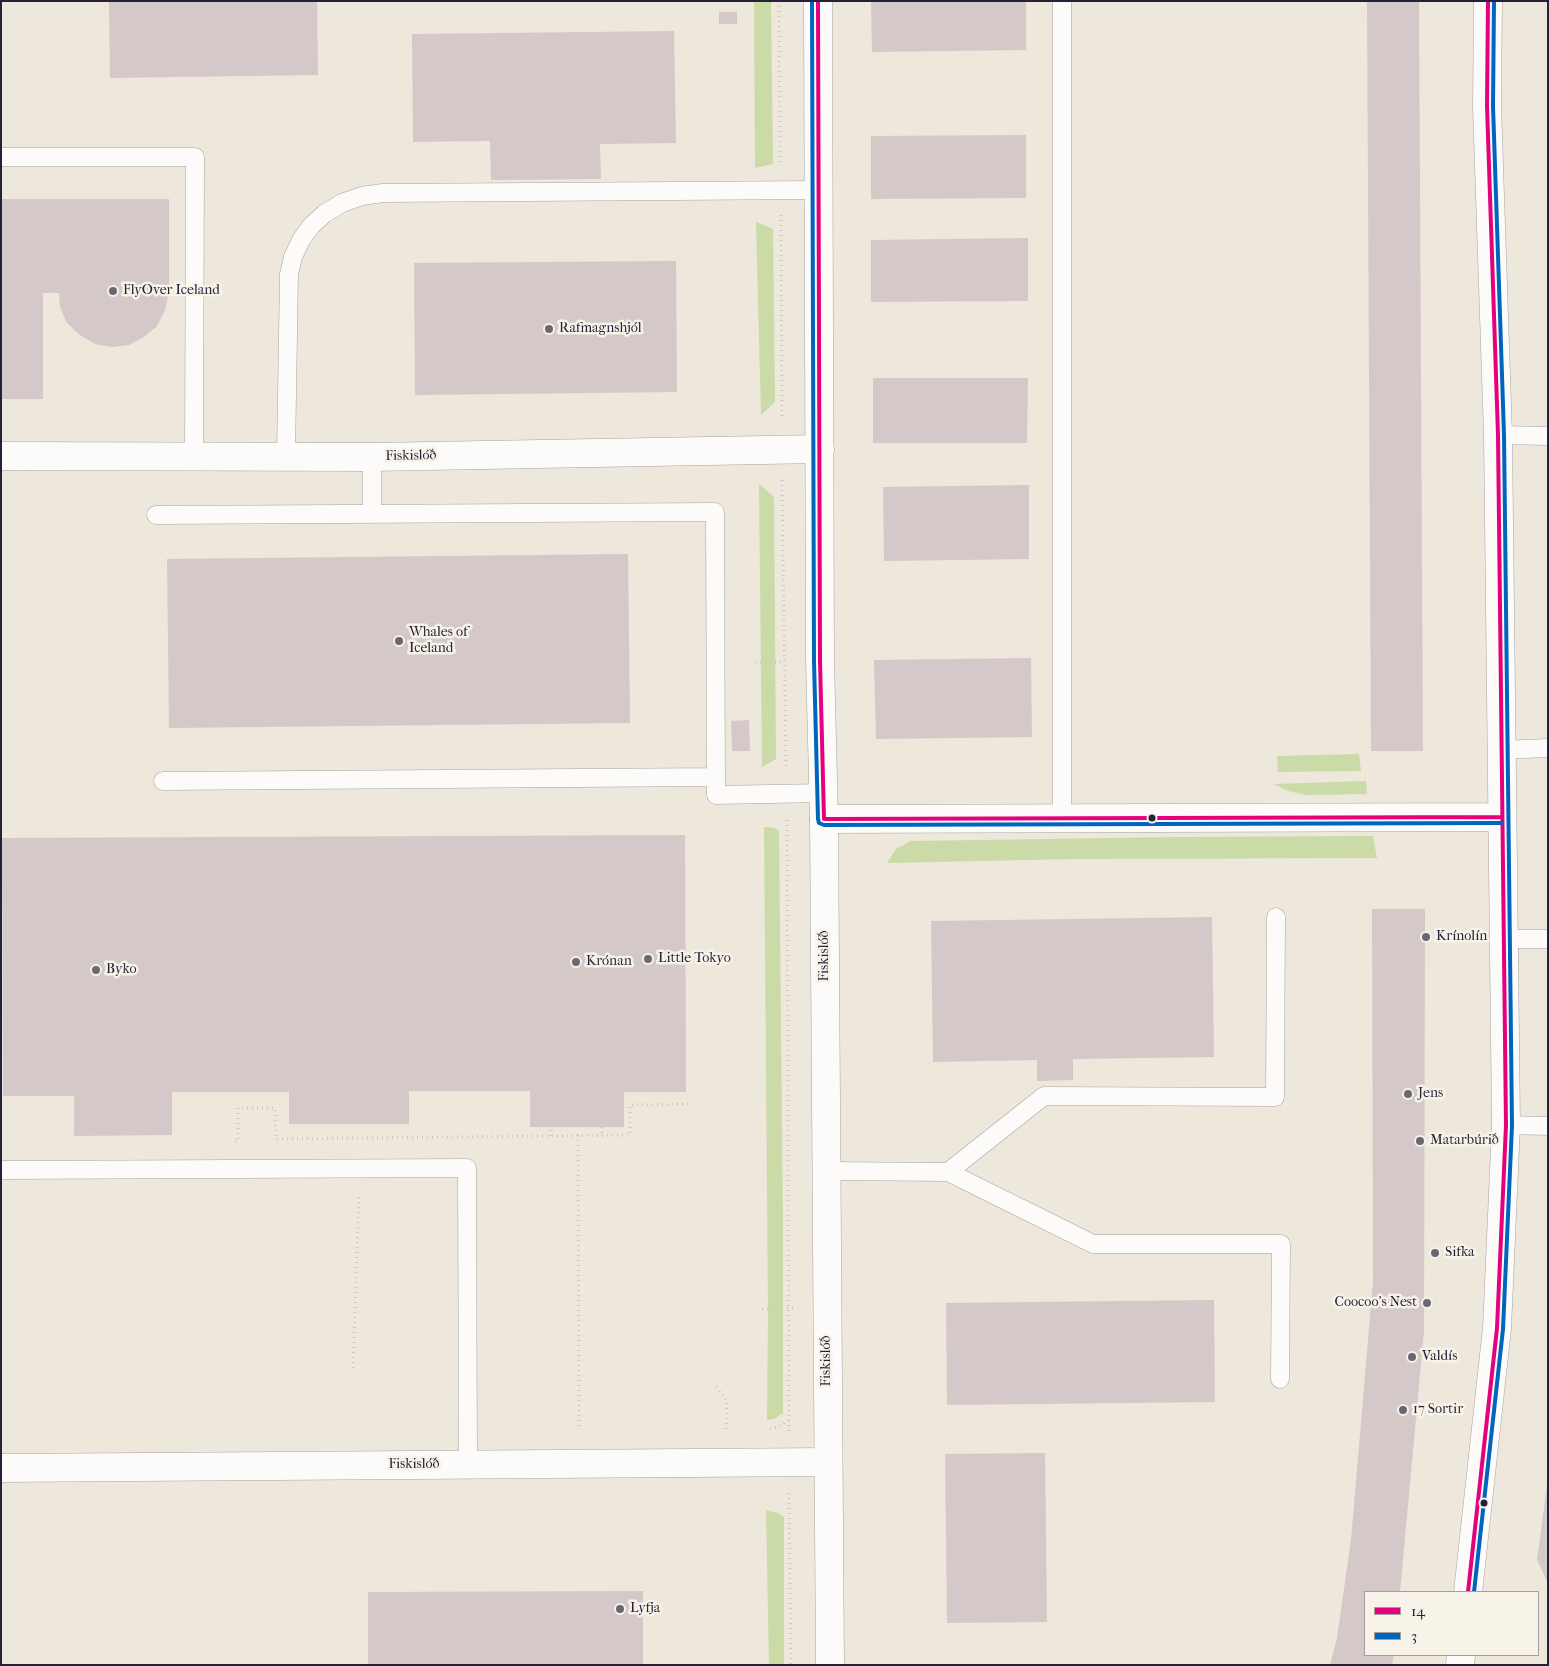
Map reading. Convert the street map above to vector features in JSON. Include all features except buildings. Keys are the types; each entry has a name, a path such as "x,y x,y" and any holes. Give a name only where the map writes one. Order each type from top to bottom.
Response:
{"street":[{"name":"Fiskislóð","path":"818,1 820,661 824,806 830,1665"},
{"path":"1468,1591 1497,1328 1506,1125 1498,436 1488,106 1488,1"},
{"name":"Fiskislóð","path":"1,456 372,457 820,449"},
{"path":"824,806 1062,818 1502,817"},
{"name":"Fiskislóð","path":"1,1468 828,1462"}],"lane":[{"path":"1062,1 1062,818"},
{"path":"1,157 195,157 194,456"},
{"path":"286,456 289,274 293,256 311,226 324,214 342,203 362,196 383,193 819,190"},
{"path":"1498,436 1548,436"},
{"path":"372,457 372,514"},
{"path":"156,515 715,512 716,795 824,806"},
{"path":"1501,750 1548,748"},
{"path":"163,781 716,777"},
{"path":"948,1172 1044,1096 1275,1097 1276,917"},
{"path":"1504,939 1548,939"},
{"path":"1506,1125 1548,1126"},
{"path":"1,1170 467,1168 468,1465"},
{"path":"826,1172 948,1172 1094,1244 1281,1244 1280,1379"}],"path":[{"path":"779,1 780,160"},
{"path":"781,230 782,391"},
{"path":"782,504 785,753"},
{"path":"755,663 784,662"},
{"path":"762,1431 778,1427 789,1419 788,834"},
{"path":"228,1141 238,1141 238,1108 276,1108 276,1138 578,1136 630,1135 630,1104 691,1104"},
{"path":"602,1127 602,1135"},
{"path":"551,1128 551,1136"},
{"path":"578,1136 579,1430"},
{"path":"353,1368 360,1189"},
{"path":"762,1309 789,1308"},
{"path":"716,1387 727,1400 726,1431"},
{"path":"790,1509 792,1665"}],"green space":[{"path":"754,1 771,1 773,164 755,168"},
{"path":"756,222 773,229 775,402 761,415"},
{"path":"759,484 774,497 776,759 762,767"},
{"path":"1359,754 1361,771 1278,772 1277,756"},
{"path":"1366,781 1367,794 1306,795 1288,791 1274,784"},
{"path":"764,827 775,828 779,831 783,1228 783,1413 774,1419 767,1420 768,1314"},
{"path":"1373,836 1377,858 1076,859 887,863 896,849 911,841"},
{"path":"766,1510 784,1517 784,1665 769,1665"}],"transit line":[{"name":"3","path":"812,1 814,661 819,823 824,825 1502,823"},
{"name":"14","path":"818,1 820,661 824,819 1502,817"},
{"name":"14","path":"1468,1591 1497,1328 1506,1125 1498,435 1487,106 1488,1"},
{"name":"3","path":"1474,1591 1503,1329 1512,1125 1504,435 1493,106 1494,1"}],"place":[{"name":"FlyOver Iceland","path":"113,291"},
{"name":"Rafmagnshjól","path":"549,329"},
{"name":"Whales of Iceland","path":"399,641"},
{"name":"Krínolín","path":"1426,937"},
{"name":"Little Tokyo","path":"648,959"},
{"name":"Krónan","path":"576,962"},
{"name":"Byko","path":"96,970"},
{"name":"Jens","path":"1408,1094"},
{"name":"Matarbúrið","path":"1420,1141"},
{"name":"Sifka","path":"1435,1253"},
{"name":"Coocoo's Nest","path":"1427,1303"},
{"name":"Valdís","path":"1412,1357"},
{"name":"17 Sortir","path":"1403,1410"},
{"name":"Lyfja","path":"620,1609"}]}
